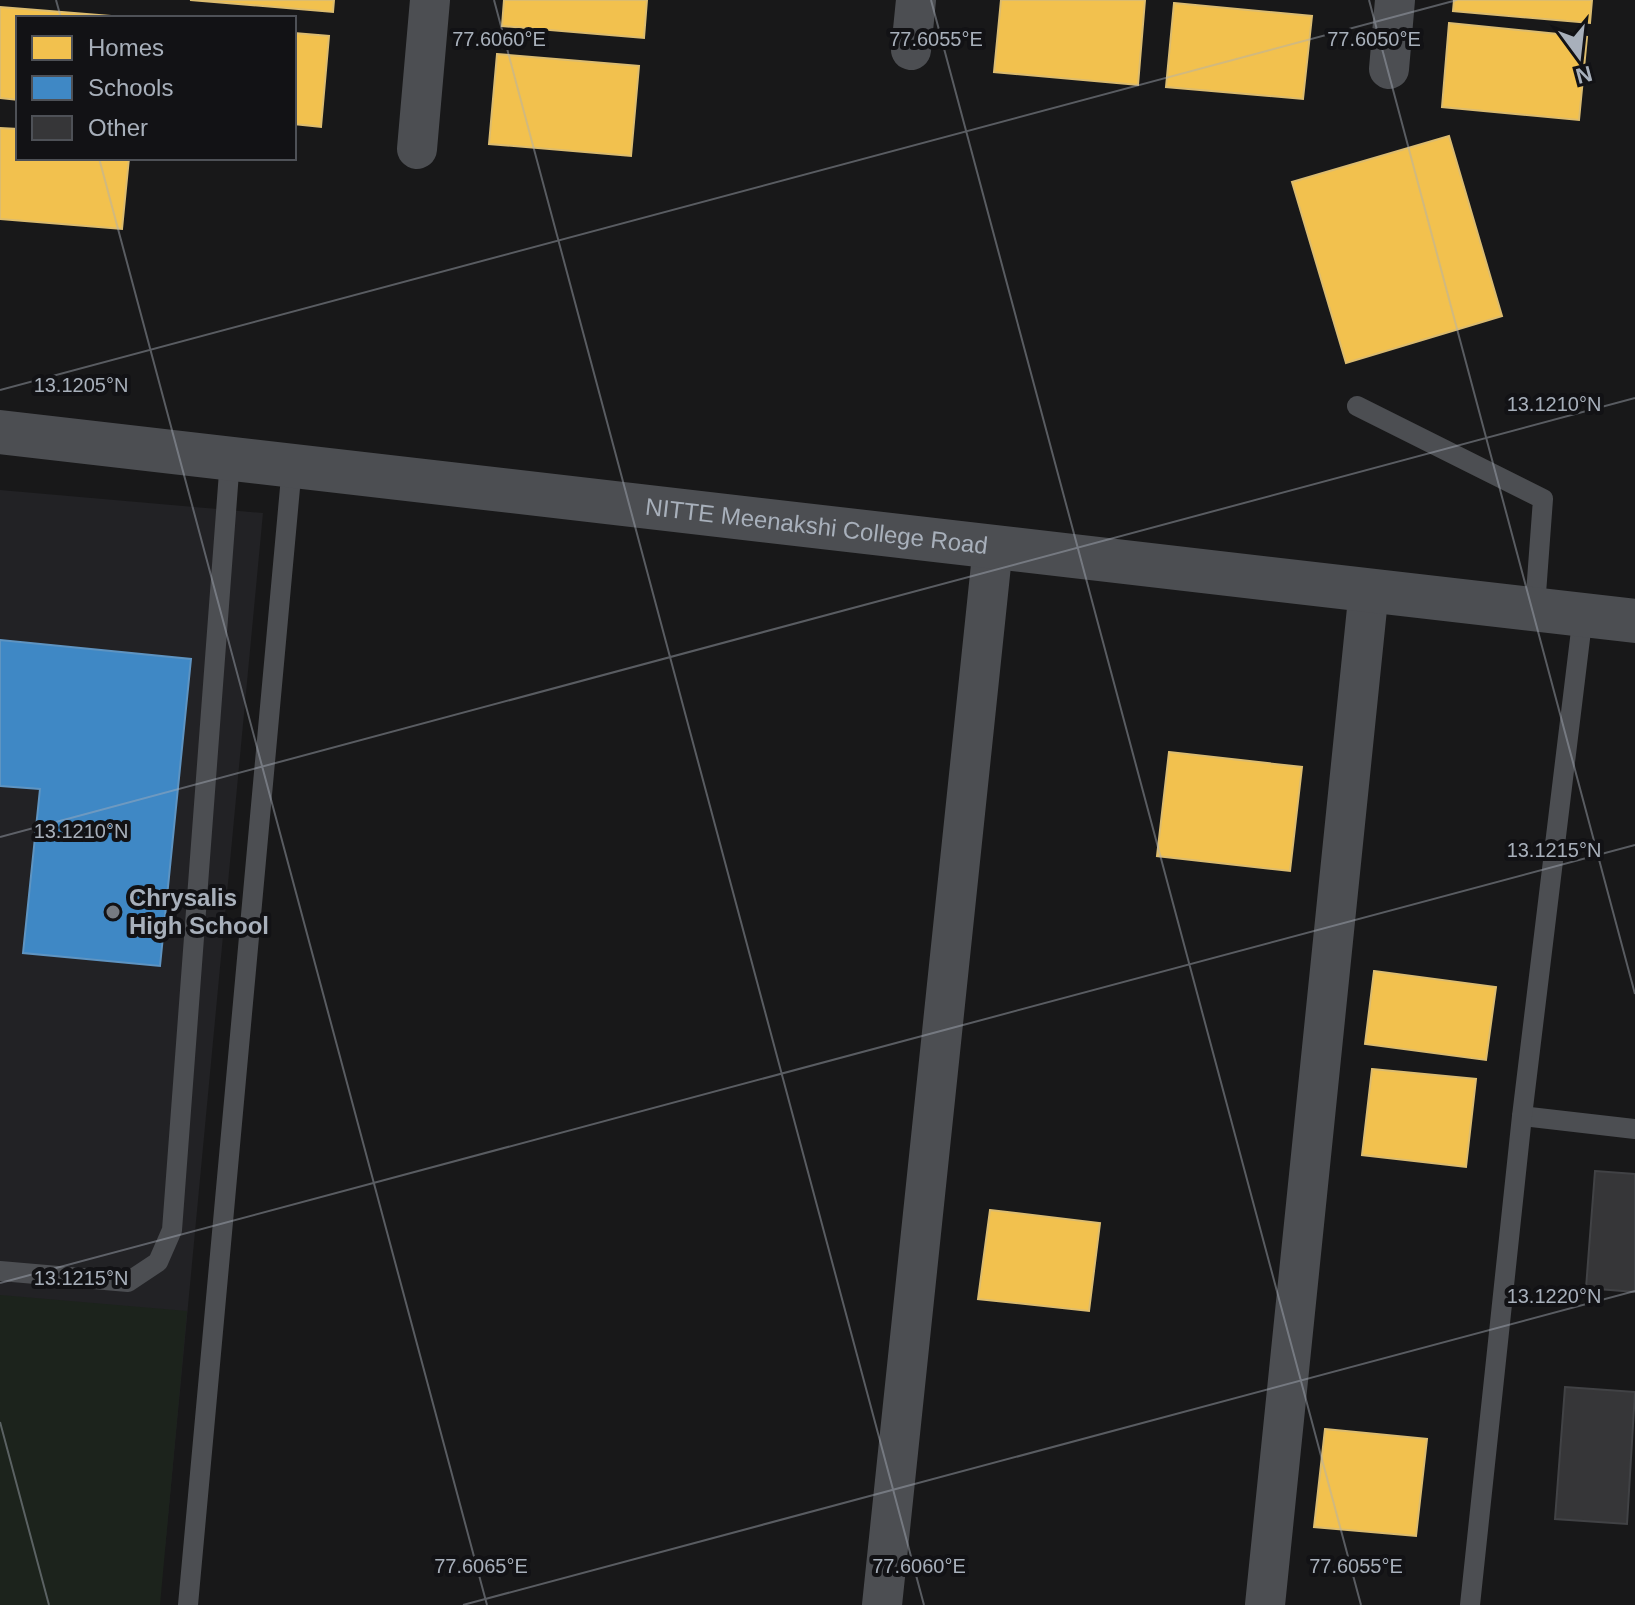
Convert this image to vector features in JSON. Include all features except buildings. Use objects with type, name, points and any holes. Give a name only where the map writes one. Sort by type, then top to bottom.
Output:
[{"type":"street","points":[[417,149],[430,0]]},
{"type":"street","points":[[911,50],[916,0]]},
{"type":"street","points":[[1389,69],[1395,0]]},
{"type":"street","name":"NITTE Meenakshi College Road","points":[[0,432],[1535,607],[1635,621]]},
{"type":"street","points":[[882,1605],[993,546]]},
{"type":"street","points":[[1265,1605],[1369,589]]},
{"type":"lane","points":[[1357,406],[1543,499],[1535,607]]},
{"type":"lane","points":[[0,1271],[128,1282],[158,1262],[172,1230],[230,459]]},
{"type":"lane","points":[[188,1605],[292,466]]},
{"type":"lane","points":[[1470,1605],[1522,1116],[1583,614]]},
{"type":"lane","points":[[1522,1116],[1635,1129]]},
{"type":"shaded area","name":"Chrysalis High School","points":[[0,490],[263,513],[165,1549],[0,1534]]},
{"type":"shaded area","points":[[0,1295],[187,1311],[160,1605],[0,1605]]},
{"type":"place","name":"Chrysalis High School","points":[[113,912]]}]
